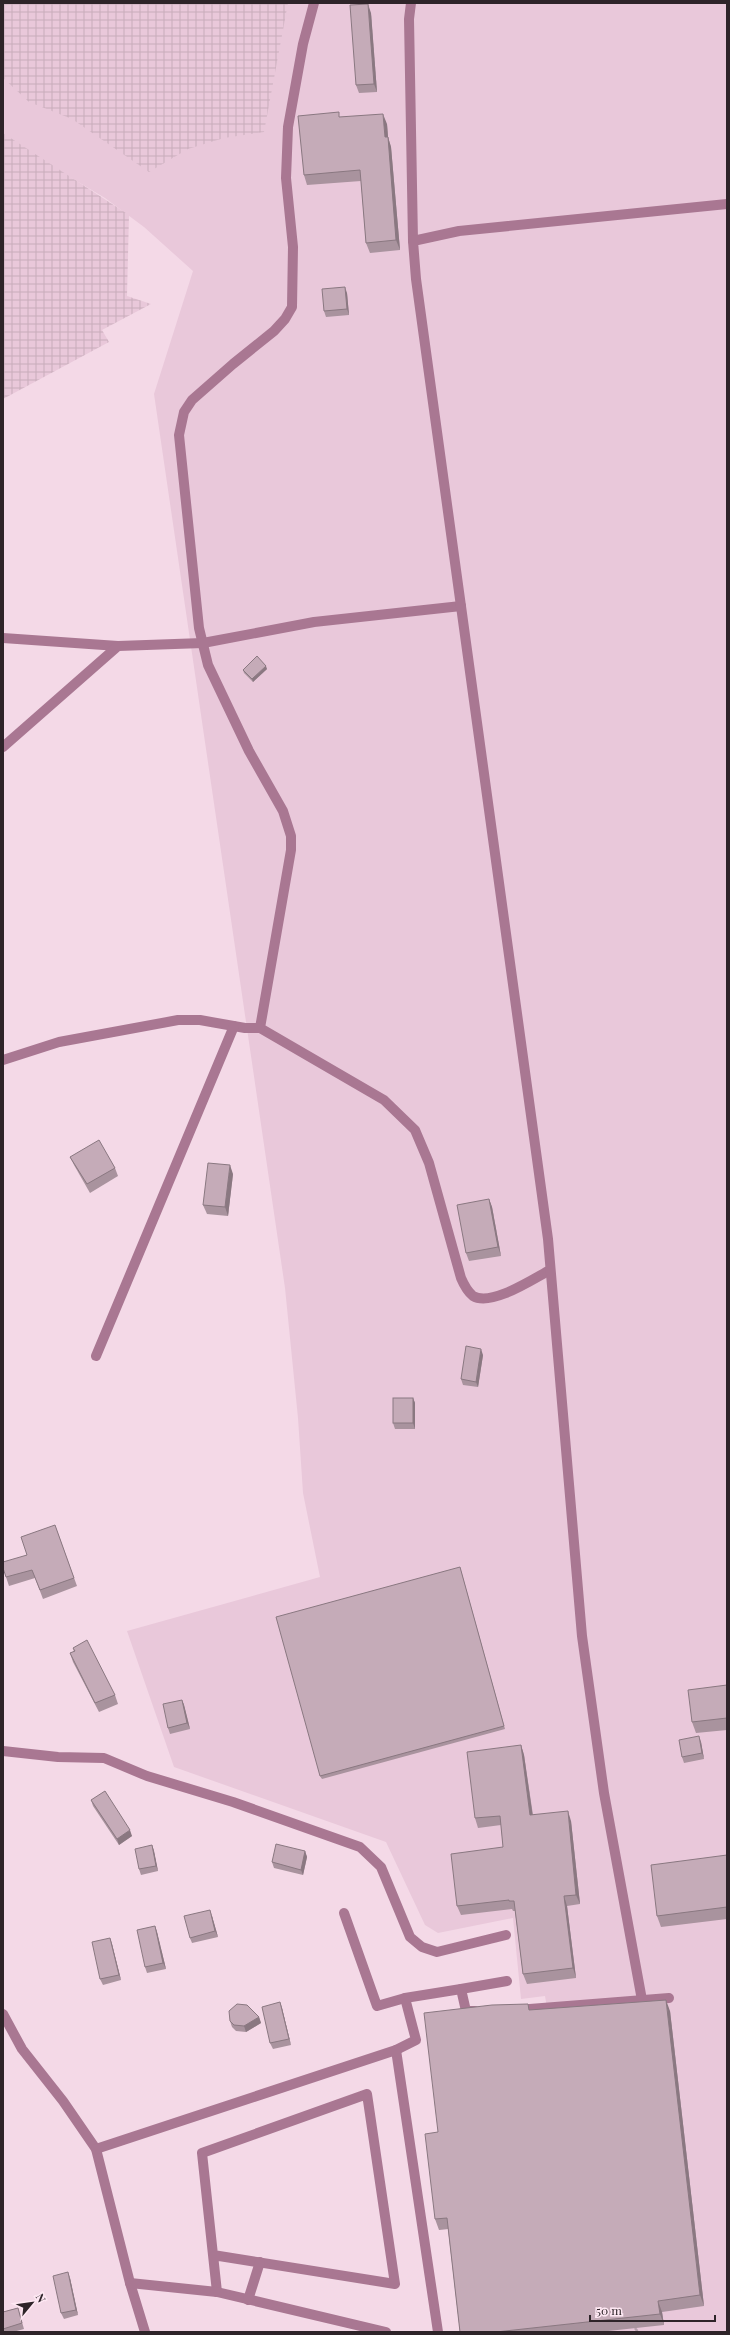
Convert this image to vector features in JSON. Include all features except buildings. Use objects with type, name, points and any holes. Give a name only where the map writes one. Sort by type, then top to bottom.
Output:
[{"type":"street","points":[[260,1028],[291,850],[291,836],[283,811],[249,751],[208,665],[200,628],[179,435],[180,424],[184,412],[192,400],[274,331],[285,319],[292,306],[293,247],[286,178],[288,128],[303,44],[314,3]]},
{"type":"street","points":[[411,3],[409,19],[413,241],[461,606],[548,1239],[582,1636],[604,1793],[642,2000]]},
{"type":"street","points":[[413,241],[459,231],[727,204]]},
{"type":"street","points":[[3,638],[118,646],[203,643],[314,622],[461,606]]},
{"type":"street","points":[[3,747],[118,646]]},
{"type":"street","points":[[3,1060],[59,1042],[178,1020],[200,1020],[234,1026],[260,1028],[384,1100],[415,1130],[429,1162],[461,1278],[466,1290],[481,1299],[498,1297],[550,1270]]},
{"type":"street","points":[[96,1356],[234,1026]]},
{"type":"street","points":[[3,1751],[58,1757],[104,1758],[147,1776],[233,1802],[360,1847],[381,1868],[410,1937],[422,1947],[437,1952],[506,1935]]},
{"type":"street","points":[[344,1913],[377,2006],[405,1998],[507,1981]]},
{"type":"street","points":[[461,1989],[466,2011],[488,2010]]},
{"type":"street","points":[[96,2149],[396,2050],[416,2040],[405,1998]]},
{"type":"street","points":[[503,2010],[669,1998]]},
{"type":"street","points":[[3,2014],[22,2049],[63,2101],[96,2149],[130,2283],[145,2332]]},
{"type":"street","points":[[396,2050],[438,2332]]},
{"type":"street","points":[[213,2254],[395,2284],[367,2094],[202,2153],[217,2292]]},
{"type":"street","points":[[248,2300],[260,2262]]},
{"type":"street","points":[[130,2283],[217,2292],[386,2332]]},
{"type":"path","points":[[635,2328],[638,2332]]},
{"type":"shaded area","points":[[3,3],[727,3],[727,2332],[463,2332],[450,2229],[439,2230],[547,2008],[545,1996],[521,1999],[513,1918],[438,1933],[425,1925],[386,1842],[174,1767],[127,1631],[320,1577],[303,1493],[298,1418],[285,1288],[154,394],[193,271],[144,227],[105,198],[3,137]]},
{"type":"shaded area","points":[[3,3],[288,3],[264,132],[224,138],[188,149],[149,172],[72,119],[29,102],[3,78]]},
{"type":"shaded area","points":[[3,133],[129,215],[127,296],[151,304],[102,330],[109,342],[3,399]]}]
